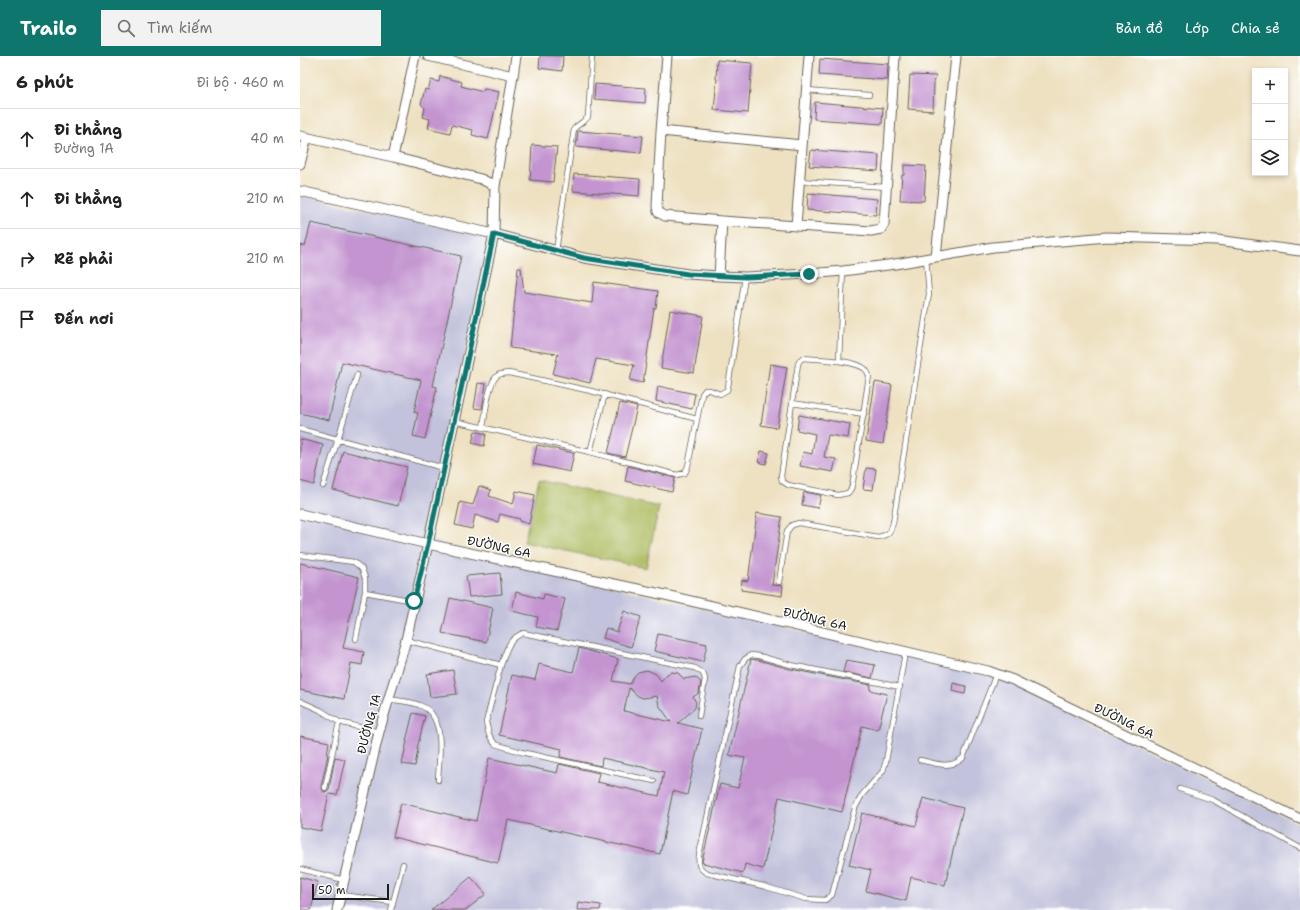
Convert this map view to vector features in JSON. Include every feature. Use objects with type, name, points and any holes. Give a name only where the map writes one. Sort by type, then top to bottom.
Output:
[{"type":"street","points":[[394,156],[415,56]]},
{"type":"street","points":[[428,56],[513,76]]},
{"type":"street","name":"ĐƯỜNG 1A","points":[[337,910],[378,732],[406,640],[494,234],[495,186],[516,56]]},
{"type":"street","points":[[667,56],[661,131],[657,206],[658,212],[665,216],[871,231],[881,229],[884,224],[895,56]]},
{"type":"street","points":[[796,226],[809,56]]},
{"type":"street","points":[[936,257],[956,56]]},
{"type":"street","points":[[661,131],[802,145]]},
{"type":"street","points":[[300,164],[303,136],[394,156],[481,179],[495,186]]},
{"type":"street","points":[[300,191],[494,234],[584,258],[688,274],[719,276],[746,277],[809,274],[936,257],[993,247],[1106,237],[1217,240],[1300,251]]},
{"type":"street","points":[[719,276],[722,221]]},
{"type":"street","name":"ĐƯỜNG 6A","points":[[300,514],[428,544],[661,594],[996,674],[1013,680],[1300,819]]},
{"type":"lane","points":[[556,251],[574,129],[588,117],[592,56]]},
{"type":"lane","points":[[806,90],[869,95]]},
{"type":"lane","points":[[799,181],[886,187]]},
{"type":"lane","points":[[779,582],[787,531],[792,524],[799,523],[878,537],[886,536],[891,532],[894,523],[930,294],[926,258]]},
{"type":"lane","points":[[839,361],[843,270]]},
{"type":"lane","points":[[454,421],[590,452],[677,475],[684,473],[688,466],[702,394],[705,390],[710,390],[720,394],[727,390],[728,387],[746,277]]},
{"type":"lane","points":[[804,358],[839,361],[860,366],[866,370],[869,376],[864,414],[851,489],[848,493],[838,495],[788,485],[782,481],[781,476],[792,403],[798,364],[800,360],[804,358]]},
{"type":"lane","points":[[483,428],[492,383],[496,377],[502,374],[534,378],[605,394],[697,419]]},
{"type":"lane","points":[[323,486],[357,375]]},
{"type":"lane","points":[[590,452],[605,394]]},
{"type":"lane","points":[[792,403],[864,414]]},
{"type":"lane","points":[[300,429],[444,468]]},
{"type":"lane","points":[[300,555],[354,562],[362,569],[365,578],[366,592],[356,639]]},
{"type":"lane","points":[[366,592],[414,601]]},
{"type":"lane","points":[[654,781],[521,752],[495,744],[489,735],[486,722],[501,665],[510,641],[516,636],[523,634],[694,668],[703,673],[705,679],[699,716]]},
{"type":"lane","points":[[406,640],[501,665]]},
{"type":"lane","points":[[900,687],[791,665],[759,656],[751,655],[745,660],[740,666],[719,762],[699,855],[698,864],[700,869],[707,873],[763,886],[806,899],[825,900],[832,895],[855,808],[862,795],[883,771],[900,687],[905,653]]},
{"type":"lane","points":[[920,760],[947,766],[957,764],[963,758],[996,674]]},
{"type":"lane","points":[[388,699],[419,705],[429,710],[435,719],[440,740],[438,780]]},
{"type":"lane","points":[[300,701],[320,710],[339,722],[378,732]]},
{"type":"lane","points":[[325,788],[339,722]]},
{"type":"lane","points":[[1180,789],[1213,800],[1300,848]]},
{"type":"lane","points":[[391,910],[403,864]]},
{"type":"lane","points":[[300,869],[344,880]]},
{"type":"lane","points":[[341,895],[393,902]]},
{"type":"shaded area","points":[[300,195],[490,238],[425,539],[655,597],[988,675],[1012,684],[1300,824],[1300,910],[300,910]]},
{"type":"green space","points":[[539,480],[659,507],[646,568],[524,542]]},
{"type":"building","points":[[540,56],[563,56],[562,71],[539,68]]},
{"type":"building","points":[[820,59],[888,64],[887,80],[819,75]]},
{"type":"building","points":[[717,60],[752,63],[748,113],[714,110]]},
{"type":"building","points":[[910,75],[936,76],[934,82],[933,111],[908,109]]},
{"type":"building","points":[[440,76],[462,82],[461,86],[483,92],[484,89],[499,92],[488,139],[472,135],[473,130],[452,125],[450,133],[428,128],[430,119],[423,117],[425,108],[421,104],[425,89],[428,90],[431,80],[439,82]]},
{"type":"building","points":[[595,84],[646,88],[645,103],[594,99]]},
{"type":"building","points":[[815,102],[883,108],[882,124],[814,119]]},
{"type":"building","points":[[578,131],[643,136],[641,153],[576,147]]},
{"type":"building","points":[[532,145],[557,147],[553,182],[530,180]]},
{"type":"building","points":[[811,150],[879,155],[878,171],[809,166]]},
{"type":"building","points":[[904,165],[926,166],[924,201],[900,200]]},
{"type":"building","points":[[574,174],[640,179],[639,196],[573,191]]},
{"type":"building","points":[[808,193],[877,199],[876,215],[807,210]]},
{"type":"building","points":[[311,223],[461,256],[433,386],[437,387],[425,439],[413,436],[418,413],[414,412],[421,380],[342,362],[329,420],[300,413],[300,245],[305,246]]},
{"type":"building","points":[[518,268],[521,268],[524,292],[592,303],[594,282],[658,291],[656,308],[654,308],[643,383],[630,380],[634,365],[596,359],[590,383],[553,374],[558,354],[510,348]]},
{"type":"building","points":[[670,310],[703,316],[694,373],[661,368]]},
{"type":"building","points":[[770,364],[787,367],[777,428],[761,425]]},
{"type":"building","points":[[875,382],[892,385],[883,444],[866,441]]},
{"type":"building","points":[[478,383],[486,384],[482,409],[474,408]]},
{"type":"building","points":[[658,386],[695,394],[692,409],[656,401]]},
{"type":"building","points":[[620,403],[637,407],[625,457],[608,453]]},
{"type":"building","points":[[799,415],[850,424],[848,438],[828,435],[824,457],[836,459],[833,472],[800,466],[803,452],[812,454],[815,434],[797,430]]},
{"type":"building","points":[[475,431],[486,434],[484,446],[472,443]]},
{"type":"building","points":[[300,439],[323,445],[314,485],[300,481]]},
{"type":"building","points":[[537,445],[574,453],[570,472],[533,464]]},
{"type":"building","points":[[343,451],[407,467],[398,506],[333,490]]},
{"type":"building","points":[[761,451],[769,453],[766,464],[758,462]]},
{"type":"building","points":[[628,466],[675,478],[672,492],[625,481]]},
{"type":"building","points":[[866,468],[876,469],[873,490],[863,489]]},
{"type":"building","points":[[479,486],[491,490],[489,496],[513,504],[516,491],[535,495],[529,524],[519,521],[520,519],[500,514],[498,522],[475,515],[472,529],[455,525],[460,502],[473,505]]},
{"type":"building","points":[[804,492],[821,495],[818,508],[802,505]]},
{"type":"building","points":[[757,513],[782,517],[772,585],[783,586],[782,596],[741,590],[742,580],[748,581]]},
{"type":"building","points":[[300,563],[359,577],[343,648],[364,652],[362,665],[351,663],[344,699],[300,690]]},
{"type":"building","points":[[500,573],[502,594],[469,597],[466,576]]},
{"type":"building","points":[[516,592],[543,599],[544,594],[565,599],[557,631],[536,627],[538,617],[512,611]]},
{"type":"building","points":[[450,598],[493,608],[486,642],[442,633]]},
{"type":"building","points":[[624,611],[641,617],[631,647],[603,638],[606,628],[617,632]]},
{"type":"building","points":[[658,634],[707,644],[703,662],[654,651]]},
{"type":"building","points":[[579,648],[618,659],[613,681],[630,684],[638,672],[647,670],[656,674],[661,681],[667,674],[672,672],[678,673],[684,679],[695,677],[701,682],[699,693],[693,697],[696,702],[695,708],[678,723],[702,729],[687,795],[673,791],[660,854],[508,820],[498,863],[393,837],[401,803],[476,821],[489,758],[557,773],[559,764],[599,773],[597,782],[659,796],[664,772],[602,758],[601,766],[560,757],[562,749],[499,735],[512,675],[535,680],[539,664],[573,672]],"holes":[[[629,688],[638,696],[643,698],[657,696],[659,705],[671,722],[624,711]]]},
{"type":"building","points":[[751,659],[790,669],[871,685],[870,690],[887,694],[878,730],[862,726],[842,812],[779,797],[763,869],[745,864],[743,873],[702,862],[720,784],[738,788],[745,758],[729,755]]},
{"type":"building","points":[[846,660],[875,665],[872,678],[843,672]]},
{"type":"building","points":[[453,670],[457,694],[430,697],[427,674]]},
{"type":"building","points":[[953,683],[966,686],[965,694],[952,691]]},
{"type":"building","points":[[413,713],[425,716],[417,749],[415,766],[402,764]]},
{"type":"building","points":[[300,736],[329,742],[328,755],[321,787],[324,792],[329,789],[335,757],[345,759],[337,795],[329,794],[321,831],[300,827]]},
{"type":"building","points":[[923,798],[963,808],[945,885],[911,877],[906,901],[866,891],[871,870],[849,865],[862,813],[916,826]]},
{"type":"building","points":[[300,877],[318,882],[311,910],[300,910]]},
{"type":"building","points":[[471,877],[486,894],[466,910],[431,910]]},
{"type":"building","points":[[578,902],[601,905],[600,910],[577,910]]},
{"type":"route","points":[[414,601],[428,544],[494,234],[584,258],[688,274],[746,277],[809,274]]}]
